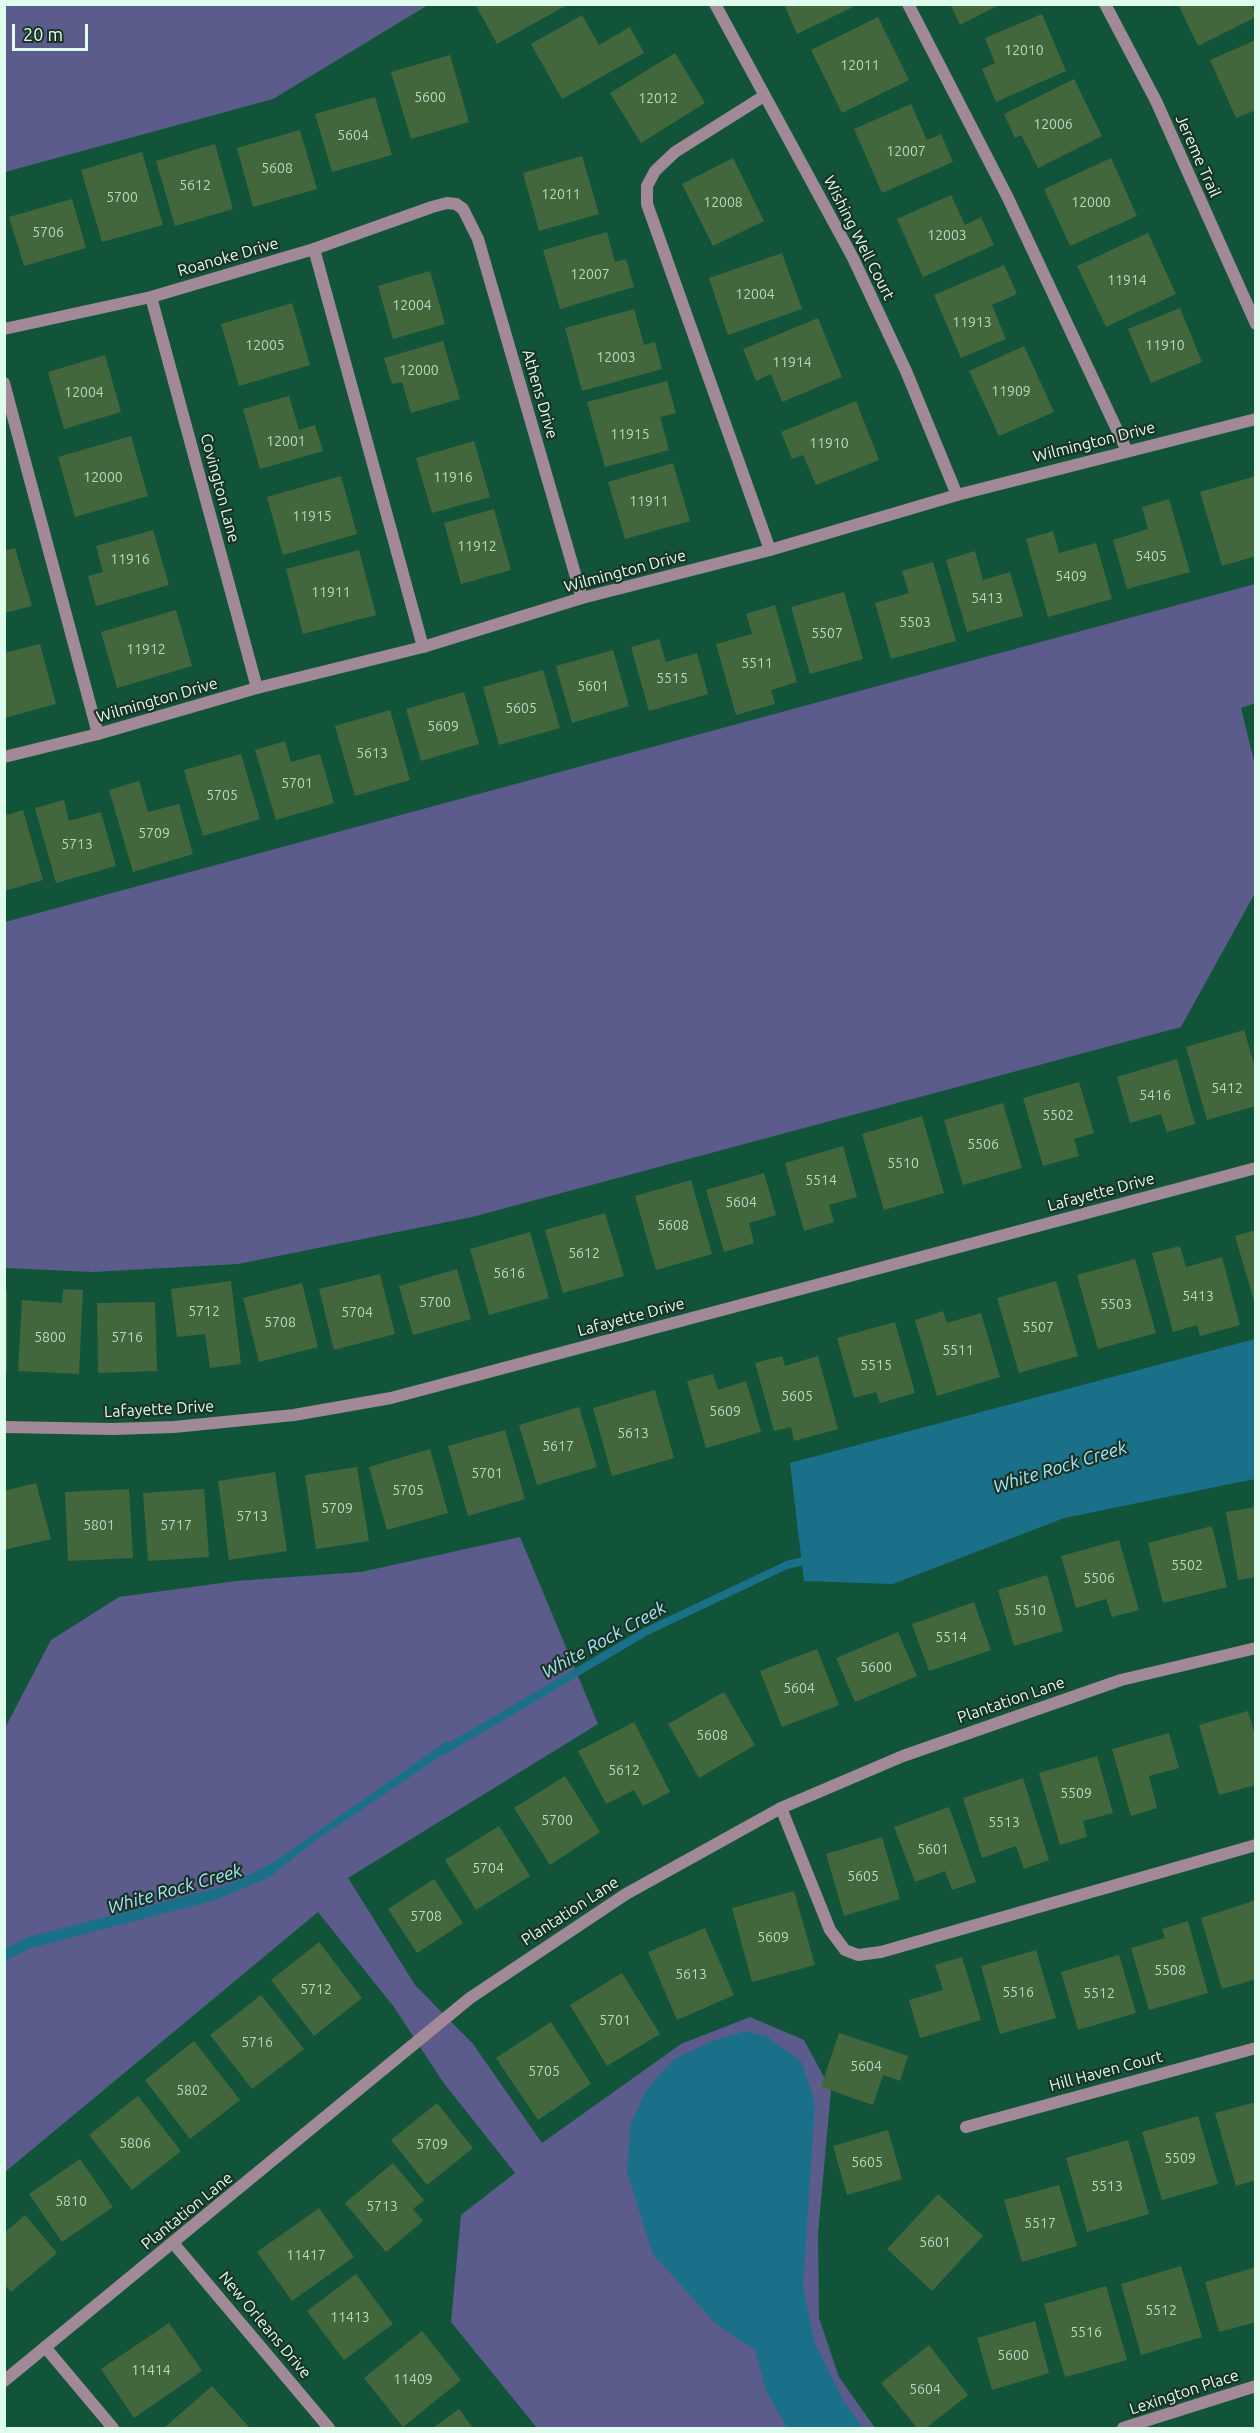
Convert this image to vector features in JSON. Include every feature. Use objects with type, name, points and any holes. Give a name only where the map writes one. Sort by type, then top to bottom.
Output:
[{"type":"street","name":"Wishing Well Court","points":[[715,4],[853,258],[906,371],[957,495]]},
{"type":"street","points":[[908,4],[1007,196],[1127,451]]},
{"type":"street","name":"Jereme Trail","points":[[1105,4],[1156,101],[1256,324]]},
{"type":"street","points":[[765,96],[675,152],[655,171],[647,186],[647,204],[770,550]]},
{"type":"street","name":"Roanoke Drive","points":[[4,329],[151,297],[314,249],[432,207],[447,203],[456,204]]},
{"type":"street","name":"Athens Drive","points":[[456,204],[463,209],[478,239],[582,598]]},
{"type":"street","points":[[314,249],[423,647]]},
{"type":"street","name":"Covington Lane","points":[[151,297],[257,688]]},
{"type":"street","points":[[4,383],[98,734]]},
{"type":"street","name":"Wilmington Drive","points":[[4,758],[98,734],[257,688],[423,647],[582,598],[770,550],[957,495],[1256,418]]},
{"type":"street","name":"Lafayette Drive","points":[[4,1427],[112,1429],[184,1426],[294,1415],[392,1398],[1256,1168]]},
{"type":"street","name":"Plantation Lane","points":[[4,2381],[174,2244],[470,1998],[626,1894],[781,1808],[903,1756],[1120,1680],[1256,1648]]},
{"type":"street","points":[[781,1808],[830,1930],[845,1950],[858,1955],[893,1948],[1256,1845]]},
{"type":"street","name":"Hill Haven Court","points":[[966,2127],[1256,2048]]},
{"type":"street","name":"New Orleans Drive","points":[[174,2244],[329,2428]]},
{"type":"street","points":[[45,2347],[113,2428]]},
{"type":"street","name":"Lexington Place","points":[[1123,2428],[1256,2386]]},
{"type":"shaded area","points":[[5,4],[428,5],[273,99],[5,172]]},
{"type":"shaded area","points":[[1255,584],[1255,703],[1241,708],[1255,765],[1255,893],[1181,1027],[472,1217],[238,1264],[92,1272],[5,1268],[5,922]]},
{"type":"shaded area","points":[[520,1537],[598,1724],[348,1878],[415,1985],[473,2044],[542,2143],[681,2044],[750,2017],[804,2040],[831,2090],[818,2234],[819,2318],[839,2377],[875,2428],[537,2428],[451,2322],[461,2215],[515,2173],[443,2082],[394,2007],[318,1912],[5,2172],[5,1728],[51,1640],[119,1597],[236,1581],[361,1572]]},
{"type":"water","points":[[1255,1339],[1255,1479],[1064,1518],[893,1584],[804,1581],[790,1463]]},
{"type":"water","points":[[447,1741],[453,1748],[315,1841],[268,1878],[212,1901],[31,1948],[5,1961],[5,1949],[28,1937],[228,1885],[274,1862]]},
{"type":"water","points":[[746,2031],[767,2037],[801,2061],[815,2103],[803,2287],[815,2344],[843,2400],[863,2428],[787,2428],[766,2391],[755,2350],[717,2325],[653,2254],[627,2173],[631,2123],[647,2089],[674,2059],[715,2040]]},
{"type":"building","points":[[475,4],[569,4],[497,44]]},
{"type":"building","points":[[784,4],[851,4],[853,7],[797,34]]},
{"type":"building","points":[[950,4],[1001,4],[960,25]]},
{"type":"building","points":[[1178,4],[1251,4],[1256,17],[1198,46]]},
{"type":"building","points":[[1042,14],[1066,71],[996,102],[982,69],[995,63],[985,38]]},
{"type":"building","points":[[582,15],[599,45],[630,27],[644,53],[562,99],[531,44]]},
{"type":"building","points":[[878,17],[909,80],[842,113],[811,50]]},
{"type":"building","points":[[1256,40],[1256,110],[1236,118],[1210,60]]},
{"type":"building","points":[[675,53],[705,103],[641,143],[610,93]]},
{"type":"building","points":[[450,55],[469,122],[411,139],[391,72]]},
{"type":"building","points":[[1074,79],[1102,136],[1038,168],[1021,135],[1015,138],[1004,114]]},
{"type":"building","points":[[375,97],[392,155],[332,172],[315,114]]},
{"type":"building","points":[[911,104],[927,140],[941,134],[953,162],[882,193],[854,129]]},
{"type":"building","points":[[300,130],[317,189],[253,207],[237,148]]},
{"type":"building","points":[[215,144],[233,209],[175,226],[156,161]]},
{"type":"building","points":[[142,152],[163,225],[102,242],[81,170]]},
{"type":"building","points":[[582,156],[599,214],[539,231],[523,173]]},
{"type":"building","points":[[733,158],[764,221],[713,246],[682,184]]},
{"type":"building","points":[[1111,158],[1137,216],[1070,246],[1044,189]]},
{"type":"building","points":[[951,195],[965,225],[981,217],[994,245],[923,277],[897,219]]},
{"type":"building","points":[[72,199],[86,248],[24,266],[9,217]]},
{"type":"building","points":[[607,232],[615,262],[626,259],[634,287],[560,309],[543,250]]},
{"type":"building","points":[[1148,233],[1176,294],[1106,327],[1077,266]]},
{"type":"building","points":[[782,253],[802,309],[728,335],[709,278]]},
{"type":"building","points":[[1004,265],[1017,294],[992,305],[1006,339],[961,358],[934,295]]},
{"type":"building","points":[[430,271],[445,324],[393,339],[378,286]]},
{"type":"building","points":[[292,303],[310,365],[239,386],[221,324]]},
{"type":"building","points":[[1180,308],[1202,362],[1151,383],[1128,329]]},
{"type":"building","points":[[634,309],[644,345],[655,342],[662,369],[582,391],[565,328]]},
{"type":"building","points":[[818,318],[842,377],[782,402],[771,374],[756,381],[743,349]]},
{"type":"building","points":[[443,341],[460,399],[411,413],[402,382],[392,384],[384,358]]},
{"type":"building","points":[[1024,346],[1054,412],[999,436],[969,371]]},
{"type":"building","points":[[105,355],[121,412],[64,429],[48,372]]},
{"type":"building","points":[[667,381],[676,413],[660,417],[669,450],[605,467],[587,402]]},
{"type":"building","points":[[289,396],[299,430],[315,425],[323,451],[260,469],[243,409]]},
{"type":"building","points":[[856,401],[879,460],[816,485],[803,455],[792,459],[781,432]]},
{"type":"building","points":[[131,436],[148,496],[75,517],[58,457]]},
{"type":"building","points":[[474,441],[490,497],[432,513],[416,458]]},
{"type":"building","points":[[673,463],[690,521],[625,539],[608,482]]},
{"type":"building","points":[[341,476],[357,534],[283,555],[267,497]]},
{"type":"building","points":[[1256,476],[1256,556],[1222,566],[1200,492]]},
{"type":"building","points":[[1169,499],[1190,572],[1127,589],[1113,540],[1148,529],[1142,507]]},
{"type":"building","points":[[494,509],[511,570],[461,584],[444,523]]},
{"type":"building","points":[[153,530],[169,585],[96,606],[88,576],[103,572],[96,546]]},
{"type":"building","points":[[1053,531],[1059,553],[1096,543],[1112,599],[1048,617],[1026,539]]},
{"type":"building","points":[[15,548],[32,606],[4,613],[4,551]]},
{"type":"building","points":[[359,550],[376,615],[303,634],[286,569]]},
{"type":"building","points":[[975,551],[983,580],[1010,572],[1023,616],[967,632],[946,560]]},
{"type":"building","points":[[933,562],[956,641],[891,659],[875,603],[909,593],[902,571]]},
{"type":"building","points":[[844,592],[863,659],[810,674],[791,607]]},
{"type":"building","points":[[775,605],[797,682],[771,690],[775,704],[736,715],[716,644],[752,634],[746,614]]},
{"type":"building","points":[[176,610],[192,666],[117,688],[101,632]]},
{"type":"building","points":[[659,639],[666,662],[697,653],[708,694],[649,711],[631,647]]},
{"type":"building","points":[[40,644],[56,704],[4,718],[4,653]]},
{"type":"building","points":[[613,650],[629,706],[572,723],[556,666]]},
{"type":"building","points":[[543,670],[560,728],[499,745],[483,687]]},
{"type":"building","points":[[464,692],[479,744],[421,761],[406,709]]},
{"type":"building","points":[[390,710],[410,780],[355,796],[335,726]]},
{"type":"building","points":[[285,741],[291,762],[320,754],[334,803],[276,820],[255,750]]},
{"type":"building","points":[[241,754],[260,819],[203,836],[184,770]]},
{"type":"building","points":[[139,781],[148,812],[179,804],[193,854],[133,872],[109,790]]},
{"type":"building","points":[[64,800],[69,821],[101,812],[116,866],[56,883],[35,808]]},
{"type":"building","points":[[23,810],[43,880],[4,891],[4,816]]},
{"type":"building","points":[[1244,1030],[1256,1071],[1256,1106],[1207,1120],[1186,1047]]},
{"type":"building","points":[[1177,1059],[1195,1124],[1167,1132],[1161,1114],[1130,1123],[1117,1077]]},
{"type":"building","points":[[1079,1082],[1094,1133],[1074,1139],[1079,1156],[1043,1166],[1023,1098]]},
{"type":"building","points":[[1003,1103],[1022,1168],[963,1185],[944,1120]]},
{"type":"building","points":[[922,1116],[944,1193],[884,1210],[862,1134]]},
{"type":"building","points":[[843,1146],[857,1197],[829,1205],[834,1222],[804,1231],[785,1163]]},
{"type":"building","points":[[764,1173],[776,1215],[749,1223],[754,1243],[724,1252],[706,1190]]},
{"type":"building","points":[[691,1180],[712,1254],[656,1270],[635,1196]]},
{"type":"building","points":[[605,1213],[624,1276],[563,1293],[545,1230]]},
{"type":"building","points":[[1256,1230],[1256,1304],[1255,1304],[1235,1236]]},
{"type":"building","points":[[530,1232],[549,1298],[489,1315],[470,1249]]},
{"type":"building","points":[[1180,1246],[1186,1267],[1222,1257],[1240,1325],[1200,1336],[1197,1325],[1173,1332],[1152,1253]]},
{"type":"building","points":[[1135,1259],[1156,1333],[1098,1349],[1077,1275]]},
{"type":"building","points":[[457,1269],[471,1319],[413,1335],[399,1286]]},
{"type":"building","points":[[380,1274],[395,1334],[334,1350],[319,1289]]},
{"type":"building","points":[[231,1281],[241,1364],[210,1368],[205,1334],[177,1337],[171,1289]]},
{"type":"building","points":[[1056,1281],[1078,1356],[1019,1373],[997,1298]]},
{"type":"building","points":[[302,1283],[318,1347],[259,1362],[243,1298]]},
{"type":"building","points":[[63,1289],[83,1290],[79,1374],[18,1371],[22,1300],[62,1303]]},
{"type":"building","points":[[4,1290],[7,1290],[7,1372],[4,1372]]},
{"type":"building","points":[[155,1302],[157,1371],[98,1373],[97,1303]]},
{"type":"building","points":[[943,1311],[947,1323],[981,1313],[1000,1377],[937,1396],[915,1320]]},
{"type":"building","points":[[895,1322],[915,1393],[880,1403],[876,1392],[854,1398],[837,1338]]},
{"type":"building","points":[[782,1356],[785,1366],[818,1356],[838,1429],[794,1441],[791,1427],[774,1431],[755,1363]]},
{"type":"building","points":[[713,1374],[718,1390],[746,1381],[761,1432],[706,1448],[687,1381]]},
{"type":"building","points":[[655,1390],[674,1458],[612,1476],[593,1408]]},
{"type":"building","points":[[579,1407],[597,1467],[537,1485],[519,1425]]},
{"type":"building","points":[[505,1430],[525,1499],[468,1516],[448,1446]]},
{"type":"building","points":[[430,1449],[448,1513],[387,1530],[369,1467]]},
{"type":"building","points":[[357,1467],[369,1541],[316,1549],[305,1475]]},
{"type":"building","points":[[275,1472],[287,1551],[229,1560],[218,1481]]},
{"type":"building","points":[[36,1483],[51,1539],[4,1550],[4,1491]]},
{"type":"building","points":[[129,1489],[133,1558],[68,1561],[65,1492]]},
{"type":"building","points":[[204,1489],[209,1557],[148,1561],[143,1493]]},
{"type":"building","points":[[1256,1507],[1256,1577],[1238,1580],[1226,1512]]},
{"type":"building","points":[[1212,1526],[1227,1587],[1163,1603],[1148,1543]]},
{"type":"building","points":[[1119,1540],[1139,1610],[1112,1617],[1106,1599],[1076,1608],[1061,1556]]},
{"type":"building","points":[[1047,1575],[1063,1631],[1014,1646],[998,1590]]},
{"type":"building","points":[[974,1602],[991,1650],[929,1671],[912,1624]]},
{"type":"building","points":[[898,1632],[917,1676],[855,1702],[836,1658]]},
{"type":"building","points":[[817,1649],[839,1705],[782,1727],[760,1671]]},
{"type":"building","points":[[724,1692],[755,1745],[699,1778],[668,1724]]},
{"type":"building","points":[[1248,1711],[1256,1739],[1256,1785],[1219,1795],[1199,1725]]},
{"type":"building","points":[[634,1722],[670,1792],[643,1806],[634,1790],[606,1804],[578,1751]]},
{"type":"building","points":[[1169,1733],[1179,1768],[1149,1776],[1157,1808],[1131,1816],[1112,1749]]},
{"type":"building","points":[[1097,1756],[1113,1813],[1083,1821],[1087,1837],[1060,1845],[1039,1773]]},
{"type":"building","points":[[565,1776],[600,1832],[550,1865],[514,1808]]},
{"type":"building","points":[[1023,1778],[1049,1860],[1024,1869],[1016,1846],[982,1858],[963,1798]]},
{"type":"building","points":[[949,1807],[976,1882],[952,1890],[945,1871],[915,1882],[894,1827]]},
{"type":"building","points":[[499,1826],[530,1876],[476,1910],[445,1860]]},
{"type":"building","points":[[882,1837],[900,1899],[844,1916],[826,1854]]},
{"type":"building","points":[[434,1879],[463,1923],[417,1953],[388,1909]]},
{"type":"building","points":[[794,1891],[815,1965],[752,1982],[732,1908]]},
{"type":"building","points":[[1256,1900],[1256,1979],[1222,1989],[1201,1918]]},
{"type":"building","points":[[1188,1921],[1208,1993],[1149,2010],[1131,1948],[1165,1938],[1162,1929]]},
{"type":"building","points":[[705,1928],[734,1995],[677,2020],[648,1952]]},
{"type":"building","points":[[319,1942],[362,1998],[314,2036],[271,1980]]},
{"type":"building","points":[[1036,1950],[1056,2018],[1000,2034],[981,1966]]},
{"type":"building","points":[[1119,1955],[1136,2013],[1078,2030],[1061,1972]]},
{"type":"building","points":[[962,1957],[981,2020],[920,2038],[909,2000],[943,1990],[935,1965]]},
{"type":"building","points":[[622,1973],[660,2034],[607,2066],[570,2005]]},
{"type":"building","points":[[261,1995],[304,2049],[252,2089],[210,2035]]},
{"type":"building","points":[[551,2022],[591,2084],[538,2120],[496,2058]]},
{"type":"building","points":[[839,2033],[908,2056],[900,2081],[883,2075],[873,2105],[821,2087]]},
{"type":"building","points":[[194,2041],[240,2100],[190,2139],[145,2080]]},
{"type":"building","points":[[138,2096],[181,2151],[132,2190],[89,2135]]},
{"type":"building","points":[[1256,2102],[1256,2180],[1236,2186],[1215,2113]]},
{"type":"building","points":[[437,2103],[473,2148],[427,2185],[391,2140]]},
{"type":"building","points":[[1198,2116],[1218,2184],[1162,2200],[1142,2132]]},
{"type":"building","points":[[888,2130],[902,2179],[847,2195],[833,2146]]},
{"type":"building","points":[[1128,2140],[1149,2214],[1087,2232],[1066,2158]]},
{"type":"building","points":[[80,2159],[113,2207],[62,2242],[29,2194]]},
{"type":"building","points":[[393,2163],[424,2200],[413,2209],[423,2221],[386,2252],[345,2203]]},
{"type":"building","points":[[1059,2185],[1077,2246],[1022,2262],[1004,2200]]},
{"type":"building","points":[[938,2194],[983,2236],[932,2291],[887,2249]]},
{"type":"building","points":[[319,2208],[354,2257],[292,2301],[257,2252]]},
{"type":"building","points":[[25,2215],[57,2253],[11,2292],[4,2284],[4,2233]]},
{"type":"building","points":[[1181,2266],[1202,2337],[1141,2355],[1121,2284]]},
{"type":"building","points":[[1256,2267],[1256,2322],[1219,2332],[1205,2282]]},
{"type":"building","points":[[356,2274],[393,2324],[344,2360],[307,2311]]},
{"type":"building","points":[[1106,2286],[1127,2360],[1065,2377],[1044,2304]]},
{"type":"building","points":[[1035,2321],[1049,2373],[992,2390],[977,2338]]},
{"type":"building","points":[[169,2323],[202,2371],[134,2418],[101,2369]]},
{"type":"building","points":[[422,2331],[461,2380],[403,2427],[364,2378]]},
{"type":"building","points":[[929,2345],[968,2395],[926,2428],[917,2428],[881,2383]]},
{"type":"building","points":[[212,2386],[250,2428],[164,2428]]},
{"type":"building","points":[[459,2409],[473,2428],[433,2428]]},
{"type":"waterway","name":"White Rock Creek","points":[[443,1751],[645,1632],[787,1565],[811,1559]]}]
